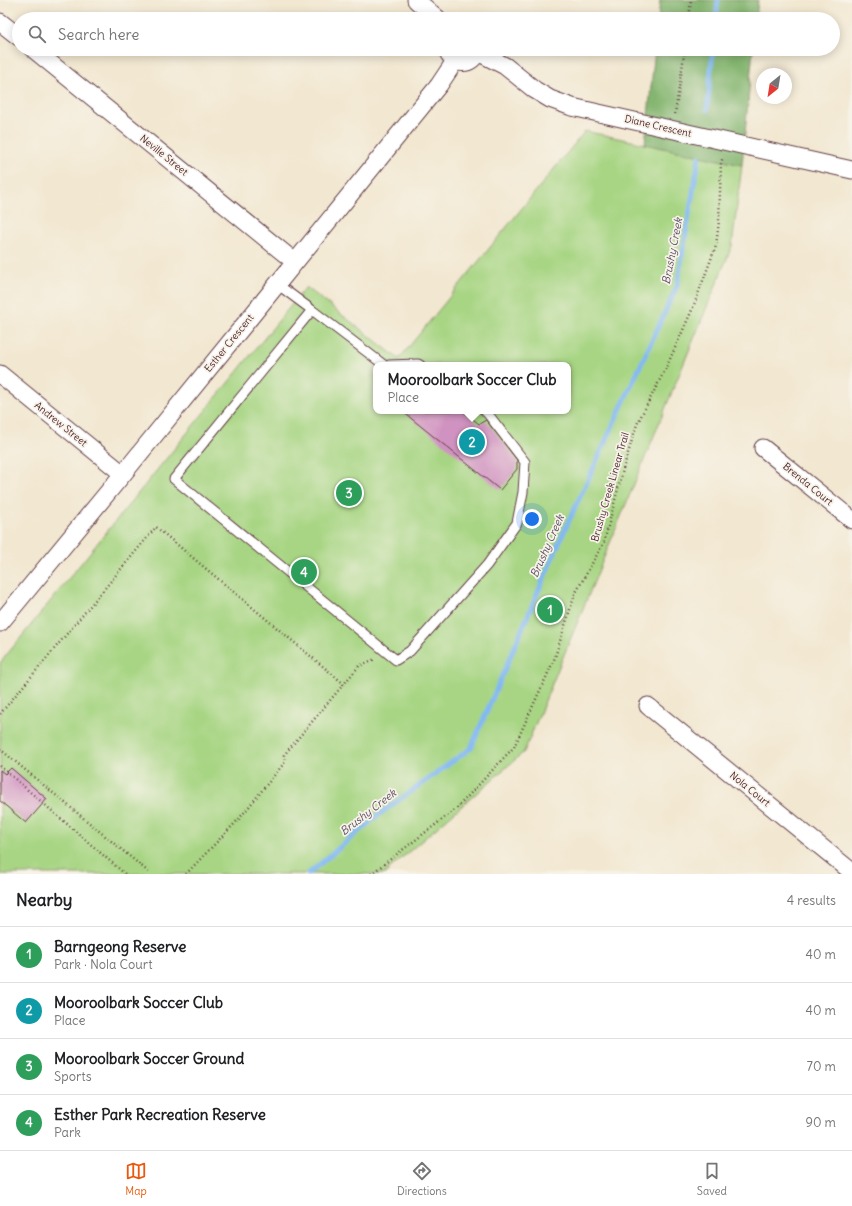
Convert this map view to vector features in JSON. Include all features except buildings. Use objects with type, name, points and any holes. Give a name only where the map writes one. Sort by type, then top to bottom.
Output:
[{"type":"street","points":[[416,0],[430,12]]},
{"type":"street","points":[[0,22],[12,31]]},
{"type":"street","name":"Neville Street","points":[[43,56],[295,262]]},
{"type":"street","name":"Esther Crescent","points":[[0,623],[439,85],[451,56]]},
{"type":"street","points":[[452,56],[460,62],[470,61],[475,56]]},
{"type":"street","name":"Diane Crescent","points":[[488,56],[505,66],[550,100],[572,107],[852,170]]},
{"type":"street","name":"Andrew Street","points":[[0,374],[123,474]]},
{"type":"street","name":"Brenda Court","points":[[763,448],[852,520]]},
{"type":"street","name":"Nola Court","points":[[648,706],[852,872]]},
{"type":"lane","points":[[277,284],[380,362]]},
{"type":"lane","points":[[312,310],[174,479],[396,660],[410,652],[486,565],[517,523],[523,492],[526,462],[488,414]]},
{"type":"path","points":[[690,12],[691,0]]},
{"type":"path","points":[[673,129],[684,56]]},
{"type":"path","name":"Brushy Creek Linear Trail","points":[[371,874],[456,809],[514,747],[554,660],[575,594],[604,542],[624,466],[637,424],[666,368],[692,310],[716,246],[719,220],[722,159]]},
{"type":"path","points":[[0,714],[156,528],[344,684]]},
{"type":"path","points":[[186,874],[239,819],[285,762],[284,755],[359,666],[388,654]]},
{"type":"path","points":[[0,749],[152,874]]},
{"type":"path","points":[[0,766],[125,874]]},
{"type":"green space","points":[[660,0],[758,0],[757,12],[659,12]]},
{"type":"green space","points":[[654,56],[752,56],[742,165],[645,144]]},
{"type":"green space","points":[[585,131],[742,165],[732,246],[524,752],[389,869],[386,874],[0,874],[0,663],[306,287],[399,359]]},
{"type":"waterway","name":"Brushy Creek","points":[[717,12],[718,0]]},
{"type":"waterway","name":"Brushy Creek","points":[[707,110],[712,56]]},
{"type":"waterway","name":"Brushy Creek","points":[[308,874],[377,816],[471,748],[562,536],[677,286],[699,157]]},
{"type":"place","name":"Mooroolbark Soccer Club","points":[[472,442]]},
{"type":"place","name":"Mooroolbark Soccer Ground","points":[[349,493]]},
{"type":"place","name":"Esther Park Recreation Reserve","points":[[304,572]]},
{"type":"place","name":"Barngeong Reserve","points":[[550,610]]}]
